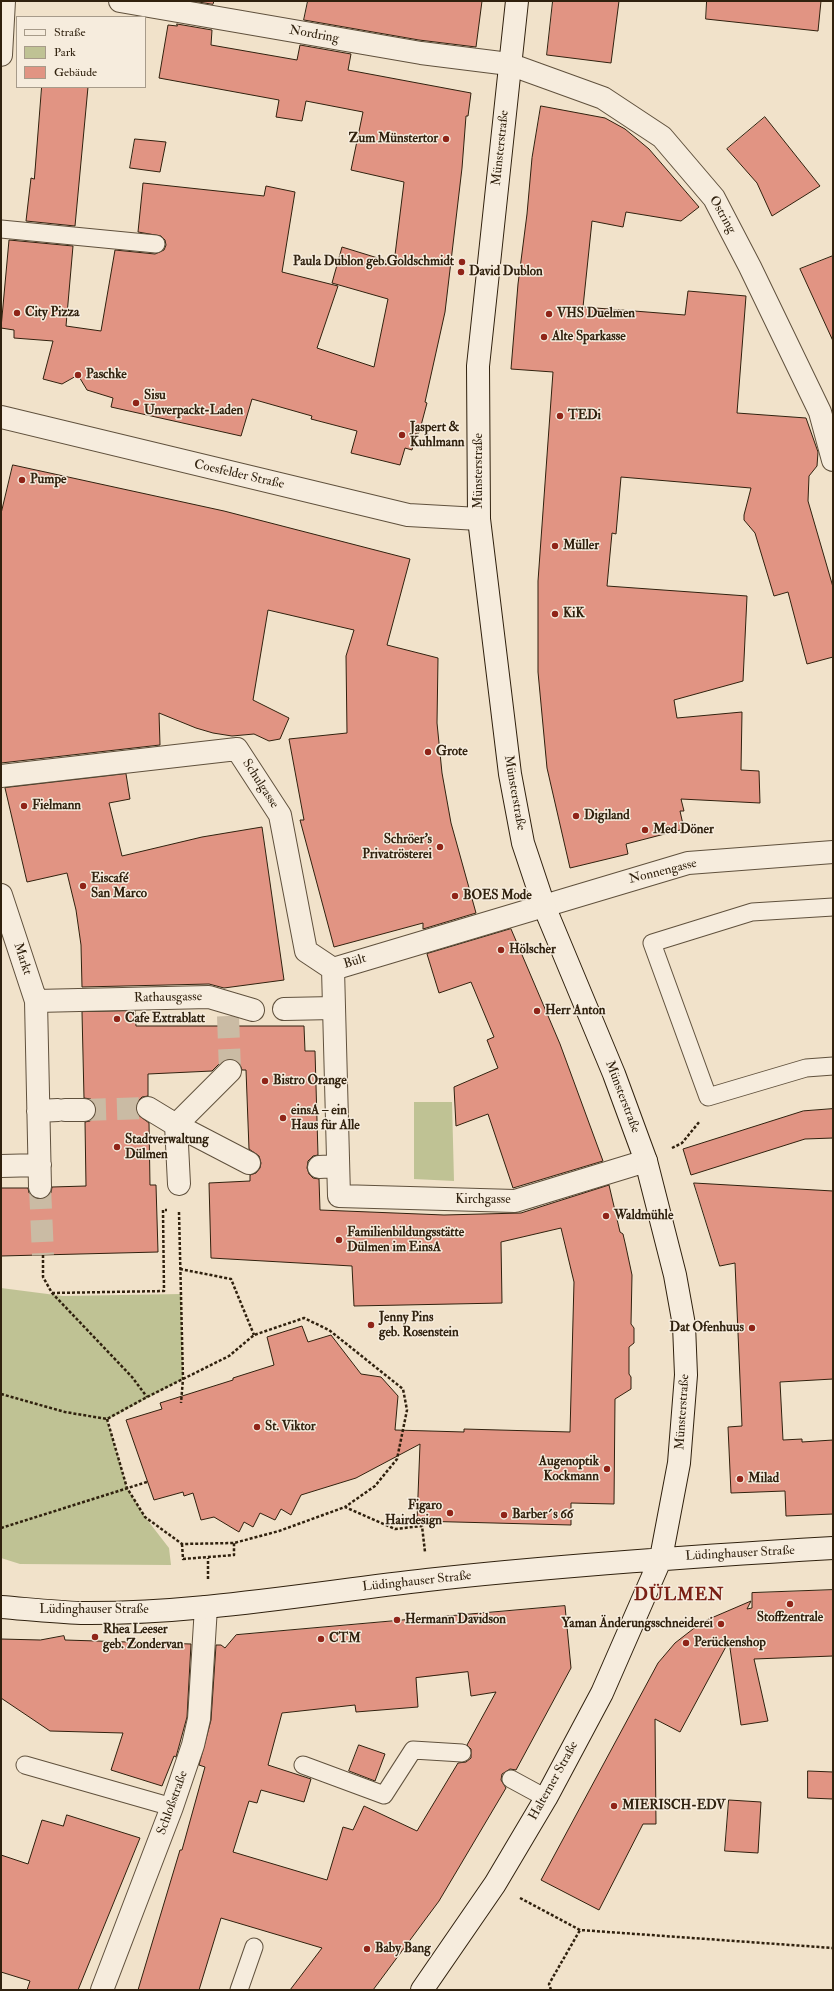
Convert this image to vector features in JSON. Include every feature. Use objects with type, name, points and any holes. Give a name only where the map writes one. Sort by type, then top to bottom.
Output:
[{"type":"street","points":[[1,56],[4,1]]},
{"type":"street","name":"Nordring","points":[[124,1],[421,53],[509,64]]},
{"type":"street","name":"Münsterstraße","points":[[517,1],[509,64],[478,366],[479,519],[510,774],[523,843],[544,906],[614,1074],[646,1161],[675,1275],[684,1325],[686,1375],[680,1463],[661,1558]]},
{"type":"street","name":"Ostring","points":[[509,64],[603,98],[662,137],[714,198],[750,267],[820,412],[833,460]]},
{"type":"street","name":"Coesfelder Straße","points":[[2,424],[408,515],[479,519]]},
{"type":"street","name":"Schulgasse","points":[[1,776],[237,749],[280,815],[306,951],[333,969]]},
{"type":"street","name":"Nonnengasse","points":[[544,906],[688,863],[833,852]]},
{"type":"street","name":"Markt","points":[[1,895],[36,1001],[61,1110],[40,1165],[40,1187]]},
{"type":"street","name":"Bült","points":[[339,1196],[329,1167],[334,1008],[333,969],[544,906]]},
{"type":"street","name":"Rathausgasse","points":[[36,1001],[209,997],[229,1010],[253,1010]]},
{"type":"street","points":[[284,1009],[334,1008]]},
{"type":"street","points":[[179,1184],[176,1125],[230,1071]]},
{"type":"street","points":[[148,1108],[176,1125],[249,1163]]},
{"type":"street","name":"Kirchgasse","points":[[339,1196],[515,1201],[646,1161]]},
{"type":"street","points":[[1,1166],[40,1165]]},
{"type":"street","name":"Lüdinghauser Straße","points":[[1,1607],[81,1612],[206,1607],[428,1580],[661,1558],[833,1548]]},
{"type":"street","name":"Halterner Straße","points":[[422,1990],[495,1884],[546,1798],[602,1693],[661,1558]]},
{"type":"street","name":"Schloßstraße","points":[[102,1990],[172,1807],[193,1745],[199,1719],[206,1607]]},
{"type":"lane","points":[[1,229],[156,244]]},
{"type":"lane","points":[[833,907],[752,912],[652,943],[708,1097],[806,1068],[833,1066]]},
{"type":"lane","points":[[303,1765],[384,1795],[413,1750],[462,1753]]},
{"type":"lane","points":[[25,1764],[172,1807]]},
{"type":"lane","points":[[511,1779],[546,1798]]},
{"type":"lane","points":[[239,1990],[254,1947]]},
{"type":"path","points":[[646,1161],[682,1142],[704,1115],[708,1097]]},
{"type":"path","points":[[179,1184],[183,1379],[181,1403]]},
{"type":"path","points":[[52,1293],[164,1291],[163,1210],[166,1210]]},
{"type":"path","points":[[43,1254],[43,1277],[52,1293],[132,1377],[147,1397]]},
{"type":"path","points":[[180,1269],[231,1280],[254,1335]]},
{"type":"path","points":[[1,1394],[65,1412],[107,1420],[147,1397],[229,1356],[254,1335],[304,1318],[329,1330],[402,1389],[407,1410],[397,1459],[375,1486],[345,1507],[279,1531],[234,1542],[182,1544],[145,1517],[127,1488],[107,1420]]},
{"type":"path","points":[[1,1528],[147,1482]]},
{"type":"path","points":[[345,1507],[396,1529],[422,1526],[428,1580]]},
{"type":"path","points":[[182,1544],[183,1559],[234,1555],[234,1542]]},
{"type":"path","points":[[495,1884],[580,1930],[833,1948]]},
{"type":"path","points":[[551,1990],[549,1984],[580,1930]]},
{"type":"green space","points":[[414,1102],[452,1102],[454,1181],[414,1179]]},
{"type":"green space","points":[[1,1288],[63,1296],[181,1294],[183,1379],[107,1420],[127,1488],[145,1517],[169,1548],[171,1565],[20,1564],[1,1558]]},
{"type":"building","points":[[193,1],[214,1],[213,4]]},
{"type":"building","points":[[308,1],[482,1],[476,47],[419,40],[304,20]]},
{"type":"building","points":[[553,1],[619,1],[611,63],[547,55]]},
{"type":"building","points":[[707,1],[821,1],[818,31],[706,19]]},
{"type":"building","points":[[177,24],[212,30],[211,45],[297,60],[300,45],[351,54],[348,70],[471,93],[468,116],[466,116],[462,168],[445,312],[425,402],[427,403],[419,433],[416,433],[412,450],[405,448],[400,465],[351,453],[357,431],[311,419],[312,416],[252,399],[241,436],[111,407],[113,398],[87,390],[78,375],[62,384],[43,379],[53,341],[14,338],[14,330],[1,328],[9,240],[73,246],[66,326],[101,331],[115,250],[155,254],[164,250],[166,245],[165,240],[161,236],[138,232],[143,183],[264,196],[266,186],[295,192],[282,272],[338,286],[317,348],[374,367],[388,299],[332,283],[342,247],[394,263],[404,182],[351,170],[363,112],[306,101],[302,121],[276,117],[279,100],[159,78],[168,25],[177,26]]},
{"type":"building","points":[[42,88],[88,88],[75,226],[26,221],[31,178],[34,179]]},
{"type":"building","points":[[541,106],[605,118],[625,129],[649,149],[699,207],[681,221],[626,212],[623,227],[592,221],[583,307],[685,315],[688,291],[746,296],[737,413],[806,418],[818,452],[817,466],[809,476],[808,501],[833,587],[833,657],[807,664],[788,592],[774,596],[755,533],[744,520],[751,488],[621,477],[616,534],[612,533],[607,586],[747,596],[743,681],[674,700],[677,718],[742,712],[741,770],[759,771],[760,803],[681,799],[684,811],[680,811],[684,829],[626,844],[628,854],[570,868],[547,768],[538,672],[538,581],[553,372],[511,369],[518,284],[527,214],[532,158]]},
{"type":"building","points":[[765,117],[820,186],[772,216],[757,183],[727,149]]},
{"type":"building","points":[[135,139],[166,142],[160,172],[130,168]]},
{"type":"building","points":[[833,256],[833,341],[800,269]]},
{"type":"building","points":[[13,465],[224,511],[410,559],[387,645],[438,658],[437,723],[442,773],[451,823],[476,913],[423,929],[423,923],[334,947],[300,820],[304,820],[289,739],[347,733],[346,656],[354,630],[268,610],[253,700],[289,718],[280,739],[269,741],[254,734],[232,736],[213,733],[196,728],[159,713],[160,745],[1,763],[1,514]]},
{"type":"building","points":[[126,774],[130,799],[109,803],[122,856],[202,837],[262,827],[284,980],[224,988],[209,984],[82,987],[81,945],[76,910],[67,873],[27,882],[5,788]]},
{"type":"building","points":[[511,929],[560,1044],[603,1161],[513,1188],[488,1114],[456,1126],[454,1087],[498,1068],[487,1040],[494,1037],[471,982],[439,993],[427,954]]},
{"type":"building","points":[[135,1011],[136,1026],[304,1026],[305,1051],[315,1051],[318,1155],[313,1156],[308,1161],[307,1168],[309,1174],[313,1178],[319,1179],[320,1210],[444,1215],[521,1213],[609,1185],[620,1232],[623,1234],[632,1275],[631,1324],[634,1328],[634,1343],[629,1347],[629,1374],[631,1377],[631,1389],[615,1399],[614,1504],[571,1503],[571,1525],[417,1521],[420,1444],[356,1478],[301,1495],[291,1515],[281,1509],[275,1520],[260,1513],[253,1527],[244,1522],[239,1532],[214,1517],[201,1520],[193,1493],[184,1496],[183,1492],[154,1500],[126,1420],[162,1409],[160,1403],[233,1380],[233,1378],[274,1365],[267,1337],[302,1326],[308,1342],[331,1335],[361,1374],[381,1377],[398,1396],[395,1430],[464,1432],[464,1429],[570,1432],[574,1282],[561,1228],[501,1242],[502,1303],[354,1306],[352,1266],[211,1258],[209,1183],[250,1181],[250,1175],[256,1173],[260,1168],[261,1163],[259,1156],[249,1149],[246,1070],[242,1070],[239,1062],[233,1059],[227,1059],[221,1062],[212,1071],[148,1074],[148,1096],[142,1097],[138,1101],[136,1108],[137,1114],[149,1123],[150,1185],[156,1185],[158,1252],[1,1256],[1,1188],[28,1188],[29,1193],[34,1198],[41,1199],[46,1198],[51,1193],[52,1187],[86,1186],[85,1122],[90,1121],[95,1117],[96,1110],[95,1104],[91,1099],[84,1098],[82,1012]]},
{"type":"building","points":[[833,1109],[833,1138],[805,1139],[691,1175],[683,1149],[803,1111]]},
{"type":"building","points":[[694,1183],[833,1191],[833,1379],[780,1382],[783,1440],[802,1439],[802,1442],[833,1440],[833,1514],[786,1516],[785,1491],[731,1493],[728,1427],[742,1426],[735,1263],[720,1266]]},
{"type":"building","points":[[833,1590],[833,1656],[754,1659],[768,1721],[741,1725],[729,1641],[680,1732],[655,1719],[656,1824],[643,1824],[599,1910],[541,1880],[658,1663],[675,1643],[702,1622],[751,1601],[747,1609],[752,1608],[752,1593]]},
{"type":"building","points":[[565,1606],[571,1668],[516,1770],[510,1769],[502,1774],[501,1780],[506,1788],[439,1901],[373,1990],[290,1990],[322,1948],[221,1918],[199,1990],[138,1990],[180,1850],[182,1850],[205,1767],[199,1765],[211,1720],[216,1645],[221,1645],[225,1648],[236,1635]],"holes":[[[468,1672],[471,1696],[496,1692],[467,1745],[471,1749],[471,1758],[466,1762],[458,1763],[417,1831],[364,1806],[353,1830],[343,1827],[327,1880],[233,1852],[249,1801],[257,1803],[261,1790],[304,1802],[311,1779],[268,1765],[282,1713],[355,1705],[356,1712],[418,1707],[416,1678]]]},
{"type":"building","points":[[64,1636],[65,1640],[191,1644],[187,1717],[176,1757],[174,1756],[162,1786],[111,1770],[123,1733],[50,1731],[1,1698],[1,1639],[40,1640]]},
{"type":"building","points":[[359,1745],[385,1754],[375,1781],[349,1771]]},
{"type":"building","points":[[808,1771],[833,1772],[833,1799],[808,1798]]},
{"type":"building","points":[[729,1800],[761,1802],[758,1853],[725,1851]]},
{"type":"building","points":[[67,1815],[140,1838],[78,1990],[27,1990],[30,1981],[1,1972],[1,1855],[28,1864],[42,1820],[63,1826]]},
{"type":"tunnel","points":[[228,1016],[230,1071]]},
{"type":"tunnel","points":[[84,1110],[148,1108]]},
{"type":"tunnel","points":[[40,1187],[43,1255]]},
{"type":"place","name":"Zum Münstertor","points":[[446,139]]},
{"type":"place","name":"Paula Dublon geb.Goldschmidt","points":[[462,262]]},
{"type":"place","name":"David Dublon","points":[[461,272]]},
{"type":"place","name":"City Pizza","points":[[17,313]]},
{"type":"place","name":"VHS Duelmen","points":[[549,314]]},
{"type":"place","name":"Alte Sparkasse","points":[[544,337]]},
{"type":"place","name":"Paschke","points":[[78,375]]},
{"type":"place","name":"Sisu Unverpackt-Laden","points":[[136,403]]},
{"type":"place","name":"TEDi","points":[[560,416]]},
{"type":"place","name":"Jaspert & Kuhlmann","points":[[402,435]]},
{"type":"place","name":"Pumpe","points":[[22,480]]},
{"type":"place","name":"Müller","points":[[555,546]]},
{"type":"place","name":"KiK","points":[[555,614]]},
{"type":"place","name":"Grote","points":[[428,752]]},
{"type":"place","name":"Fielmann","points":[[24,806]]},
{"type":"place","name":"Digiland","points":[[576,816]]},
{"type":"place","name":"Med Döner","points":[[645,830]]},
{"type":"place","name":"Schröer’s Privatrösterei","points":[[440,847]]},
{"type":"place","name":"Eiscafé San Marco","points":[[83,886]]},
{"type":"place","name":"BOES Mode","points":[[455,896]]},
{"type":"place","name":"Hölscher","points":[[501,950]]},
{"type":"place","name":"Herr Anton","points":[[537,1011]]},
{"type":"place","name":"Cafe Extrablatt","points":[[117,1019]]},
{"type":"place","name":"Bistro Orange","points":[[265,1081]]},
{"type":"place","name":"einsA – ein Haus für Alle","points":[[283,1118]]},
{"type":"place","name":"Stadtverwaltung Dülmen","points":[[117,1147]]},
{"type":"place","name":"Waldmühle","points":[[606,1216]]},
{"type":"place","name":"Familienbildungsstätte Dülmen im EinsA","points":[[339,1240]]},
{"type":"place","name":"Jenny Pins geb. Rosenstein","points":[[371,1325]]},
{"type":"place","name":"Dat Ofenhuus","points":[[752,1328]]},
{"type":"place","name":"St. Viktor","points":[[257,1427]]},
{"type":"place","name":"Augenoptik Kockmann","points":[[607,1469]]},
{"type":"place","name":"Milad","points":[[740,1479]]},
{"type":"place","name":"Figaro Hairdesign","points":[[450,1513]]},
{"type":"place","name":"Barber´s 66","points":[[504,1515]]},
{"type":"place","name":"Stoffzentrale","points":[[790,1604]]},
{"type":"place","name":"Hermann Davidson","points":[[397,1620]]},
{"type":"place","name":"Yaman Änderungsschneiderei","points":[[721,1624]]},
{"type":"place","name":"Rhea Leeser geb. Zondervan","points":[[95,1637]]},
{"type":"place","name":"CTM","points":[[321,1639]]},
{"type":"place","name":"Perückenshop","points":[[686,1643]]},
{"type":"place","name":"MIERISCH-EDV","points":[[614,1806]]},
{"type":"place","name":"Baby Bang","points":[[367,1949]]},
{"type":"district","name":"DÜLMEN","points":[[679,1596]]}]
